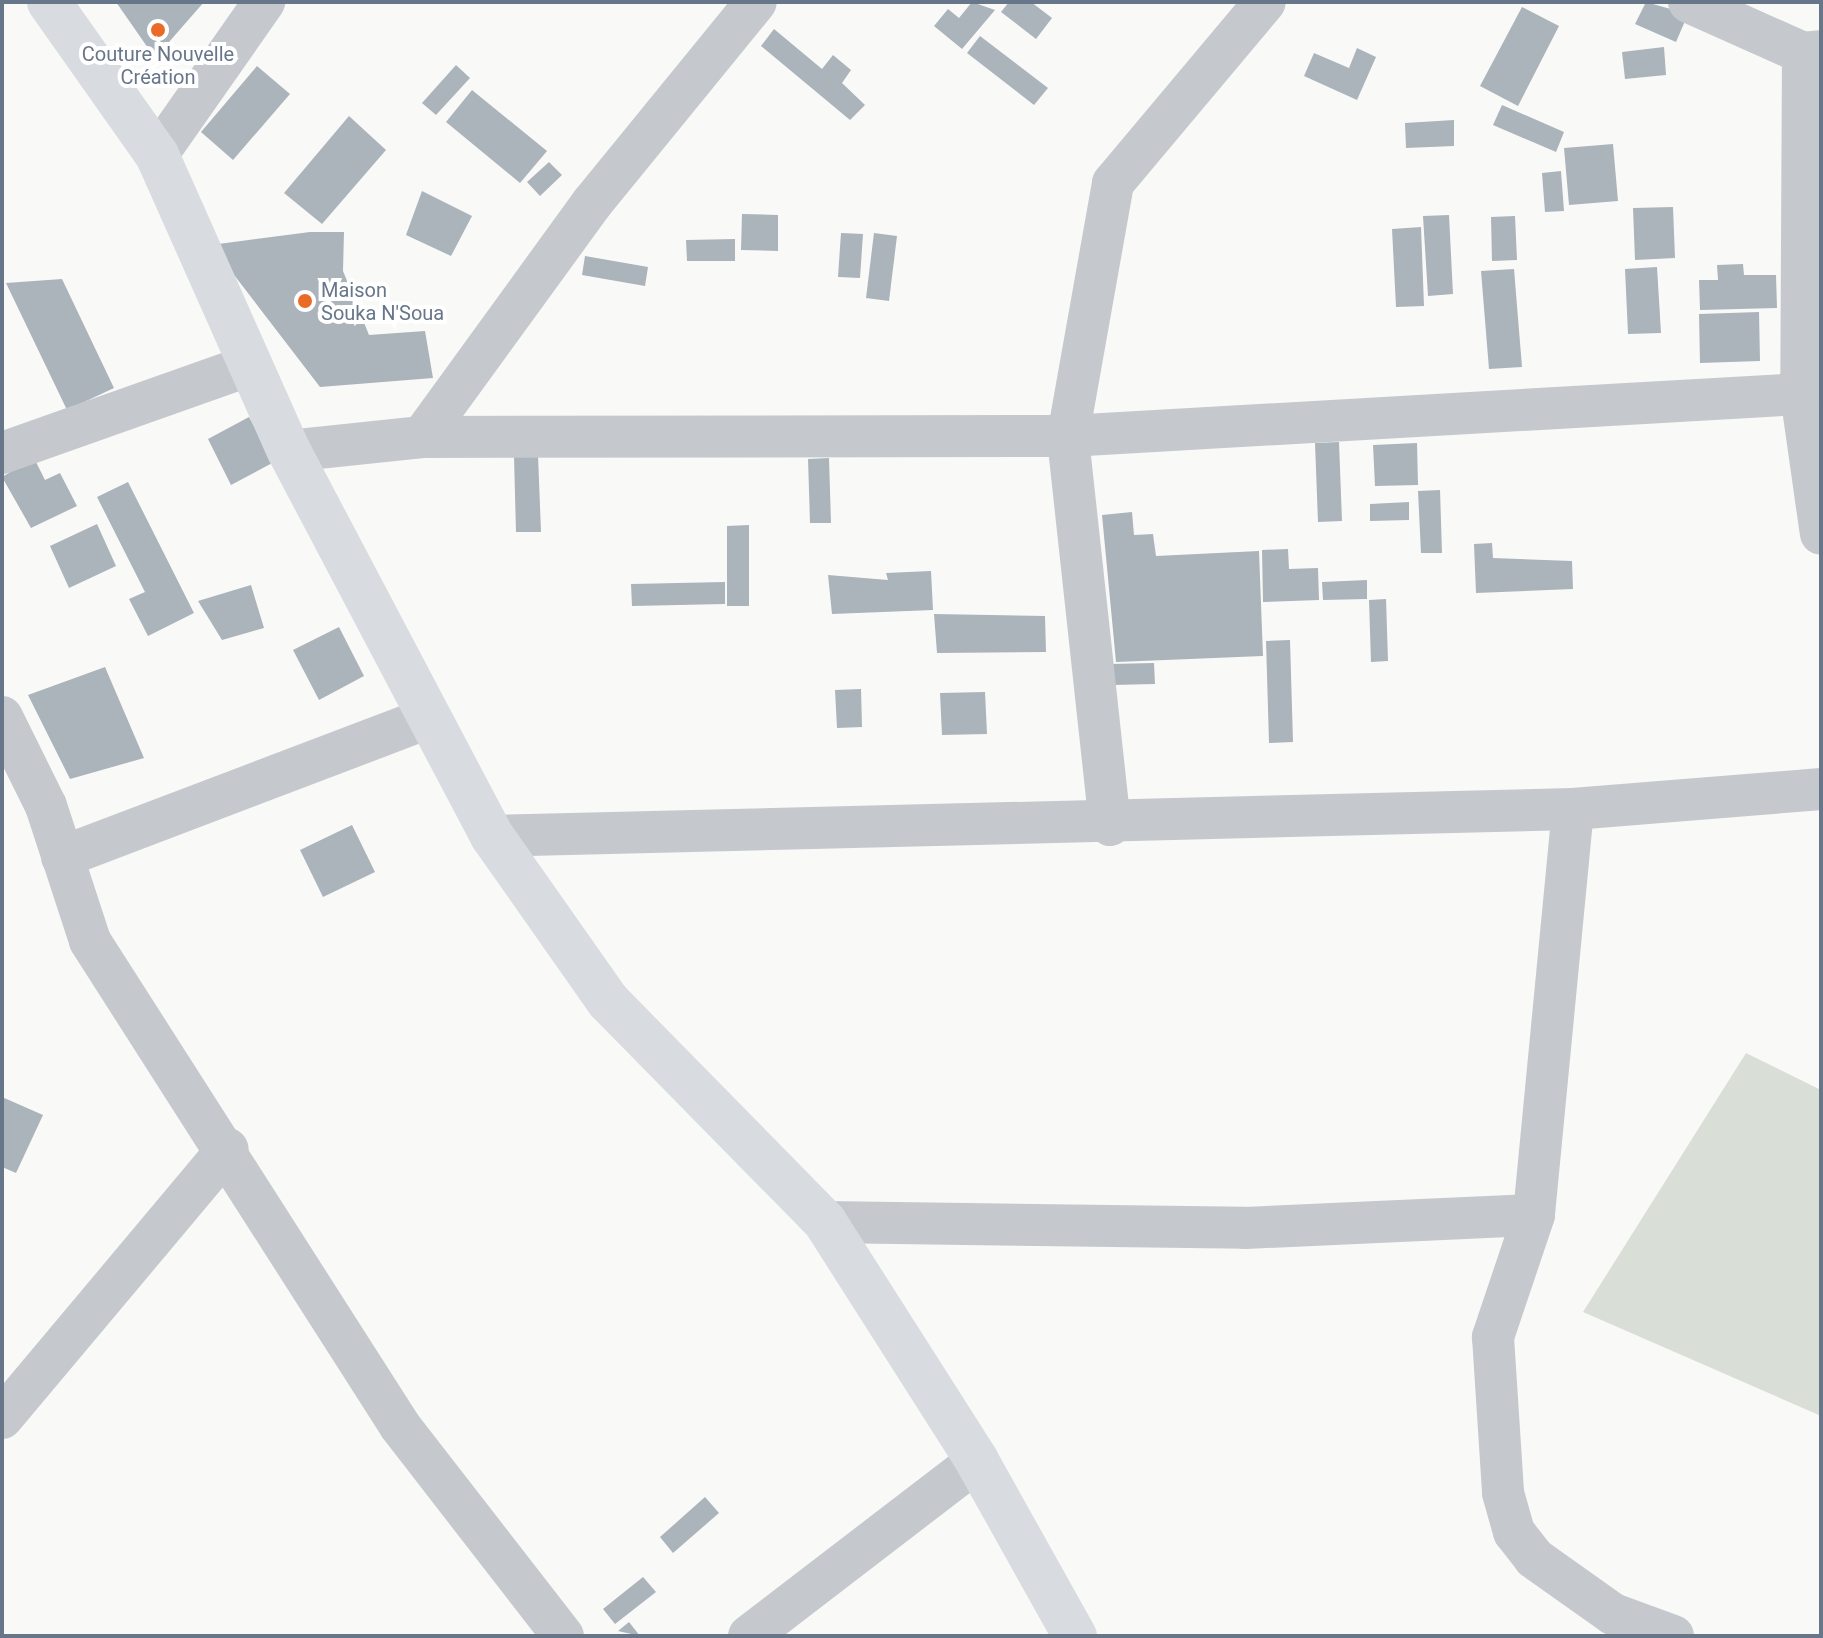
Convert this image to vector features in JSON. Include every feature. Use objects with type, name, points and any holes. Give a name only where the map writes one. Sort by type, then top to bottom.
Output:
[{"type":"street","points":[[49,2],[157,155],[289,451],[425,719],[492,836],[608,1001],[825,1222],[977,1461],[1075,1636]]},
{"type":"street","points":[[157,155],[264,2]]},
{"type":"street","points":[[422,437],[592,203],[756,2]]},
{"type":"street","points":[[1110,825],[1068,436],[1113,183],[1265,2]]},
{"type":"street","points":[[1689,2],[1812,52],[1801,394],[1821,534]]},
{"type":"street","points":[[2,453],[250,365]]},
{"type":"street","points":[[289,451],[422,437],[1068,436],[1801,394]]},
{"type":"street","points":[[2,717],[62,857],[90,941],[228,1149],[400,1426],[563,1636]]},
{"type":"street","points":[[62,857],[425,719]]},
{"type":"street","points":[[492,836],[1110,825],[1573,809],[1821,789]]},
{"type":"street","points":[[1573,809],[1534,1215],[1493,1337],[1503,1493],[1514,1532],[1573,1589],[1673,1636]]},
{"type":"street","points":[[2,1418],[228,1149]]},
{"type":"street","points":[[825,1222],[1245,1228],[1534,1215]]},
{"type":"street","points":[[749,1636],[977,1461]]},
{"type":"shaded area","points":[[1746,1053],[1821,1090],[1821,1416],[1583,1312]]},
{"type":"building","name":"Couture Nouvelle Création","points":[[116,2],[204,2],[155,58]]},
{"type":"building","points":[[972,2],[995,10],[962,49],[934,26],[948,9],[959,18]]},
{"type":"building","points":[[1009,2],[1031,2],[1052,18],[1036,39],[1001,12]]},
{"type":"building","points":[[1646,2],[1688,14],[1676,42],[1635,24]]},
{"type":"building","points":[[1522,7],[1559,26],[1518,106],[1480,86]]},
{"type":"building","points":[[774,29],[822,69],[833,55],[851,70],[842,83],[865,105],[850,120],[761,46]]},
{"type":"building","points":[[980,36],[1048,88],[1034,105],[967,53]]},
{"type":"building","points":[[1664,47],[1666,75],[1625,79],[1622,52]]},
{"type":"building","points":[[1357,48],[1376,57],[1357,100],[1304,76],[1314,53],[1349,68]]},
{"type":"building","points":[[456,65],[470,78],[436,115],[422,103]]},
{"type":"building","points":[[257,66],[290,94],[233,160],[201,132]]},
{"type":"building","points":[[472,90],[547,151],[520,183],[446,122]]},
{"type":"building","points":[[1502,105],[1564,132],[1556,152],[1493,125]]},
{"type":"building","points":[[349,116],[386,150],[322,224],[284,193]]},
{"type":"building","points":[[1454,120],[1454,146],[1406,148],[1405,123]]},
{"type":"building","points":[[1613,144],[1618,201],[1569,205],[1564,148]]},
{"type":"building","points":[[549,162],[562,175],[540,196],[527,182]]},
{"type":"building","points":[[1561,171],[1564,211],[1545,212],[1542,173]]},
{"type":"building","points":[[422,191],[472,216],[451,256],[406,235]]},
{"type":"building","points":[[1673,207],[1675,258],[1635,260],[1633,208]]},
{"type":"building","points":[[742,214],[778,215],[778,251],[741,250]]},
{"type":"building","points":[[1449,215],[1453,294],[1428,296],[1423,216]]},
{"type":"building","points":[[1515,216],[1517,260],[1492,261],[1491,217]]},
{"type":"building","points":[[1421,227],[1424,306],[1396,307],[1392,229]]},
{"type":"building","name":"Maison Souka N'Soua","points":[[310,232],[344,232],[343,271],[369,335],[425,331],[433,378],[320,387],[211,245]]},
{"type":"building","points":[[841,233],[863,234],[860,278],[838,277]]},
{"type":"building","points":[[874,233],[897,236],[889,301],[866,298]]},
{"type":"building","points":[[735,239],[735,261],[687,261],[686,240]]},
{"type":"building","points":[[585,256],[648,267],[645,286],[582,275]]},
{"type":"building","points":[[1743,264],[1744,275],[1776,275],[1777,308],[1700,310],[1699,280],[1718,280],[1717,265]]},
{"type":"building","points":[[1657,267],[1661,333],[1628,334],[1625,269]]},
{"type":"building","points":[[1514,269],[1522,367],[1489,369],[1481,271]]},
{"type":"building","points":[[62,279],[114,388],[67,410],[6,283]]},
{"type":"building","points":[[1759,312],[1760,361],[1700,363],[1699,314]]},
{"type":"building","points":[[249,417],[274,462],[231,485],[208,439]]},
{"type":"building","points":[[1339,442],[1342,521],[1318,522],[1315,443]]},
{"type":"building","points":[[1417,443],[1418,485],[1375,486],[1373,445]]},
{"type":"building","points":[[538,455],[541,532],[516,532],[514,456]]},
{"type":"building","points":[[34,458],[45,480],[60,473],[77,506],[31,528],[2,477]]},
{"type":"building","points":[[829,458],[831,523],[810,523],[808,459]]},
{"type":"building","points":[[128,482],[194,613],[148,636],[129,599],[145,592],[97,497]]},
{"type":"building","points":[[1440,490],[1442,553],[1421,553],[1418,491]]},
{"type":"building","points":[[1409,502],[1409,520],[1370,521],[1370,504]]},
{"type":"building","points":[[1132,512],[1134,535],[1153,534],[1156,556],[1259,551],[1263,656],[1116,662],[1102,515]]},
{"type":"building","points":[[97,524],[116,566],[69,588],[50,546]]},
{"type":"building","points":[[749,525],[749,606],[727,606],[727,526]]},
{"type":"building","points":[[1492,543],[1493,558],[1572,561],[1573,589],[1476,593],[1474,544]]},
{"type":"building","points":[[1288,549],[1289,569],[1318,568],[1319,600],[1263,602],[1262,550]]},
{"type":"building","points":[[931,571],[933,610],[832,614],[828,575],[888,580],[886,573]]},
{"type":"building","points":[[1367,580],[1367,599],[1323,600],[1322,582]]},
{"type":"building","points":[[725,582],[725,604],[632,606],[631,584]]},
{"type":"building","points":[[251,585],[264,628],[222,640],[198,601]]},
{"type":"building","points":[[1386,599],[1388,661],[1371,662],[1369,600]]},
{"type":"building","points":[[934,614],[1045,616],[1046,652],[937,653]]},
{"type":"building","points":[[339,627],[364,676],[319,700],[293,650]]},
{"type":"building","points":[[1290,640],[1293,742],[1269,743],[1266,641]]},
{"type":"building","points":[[1154,663],[1155,684],[1112,685],[1111,664]]},
{"type":"building","points":[[105,667],[144,758],[70,779],[28,695]]},
{"type":"building","points":[[861,689],[862,727],[837,728],[835,690]]},
{"type":"building","points":[[985,692],[987,734],[942,735],[940,693]]},
{"type":"building","points":[[352,825],[375,872],[323,897],[300,850]]},
{"type":"building","points":[[2,1097],[43,1115],[16,1173],[2,1167]]},
{"type":"building","points":[[705,1497],[719,1513],[673,1553],[660,1537]]},
{"type":"building","points":[[643,1577],[656,1592],[615,1624],[603,1609]]},
{"type":"building","points":[[629,1622],[640,1636],[618,1631]]},
{"type":"place","name":"Couture Nouvelle Création","points":[[158,30]]},
{"type":"place","name":"Maison Souka N'Soua","points":[[305,301]]}]
